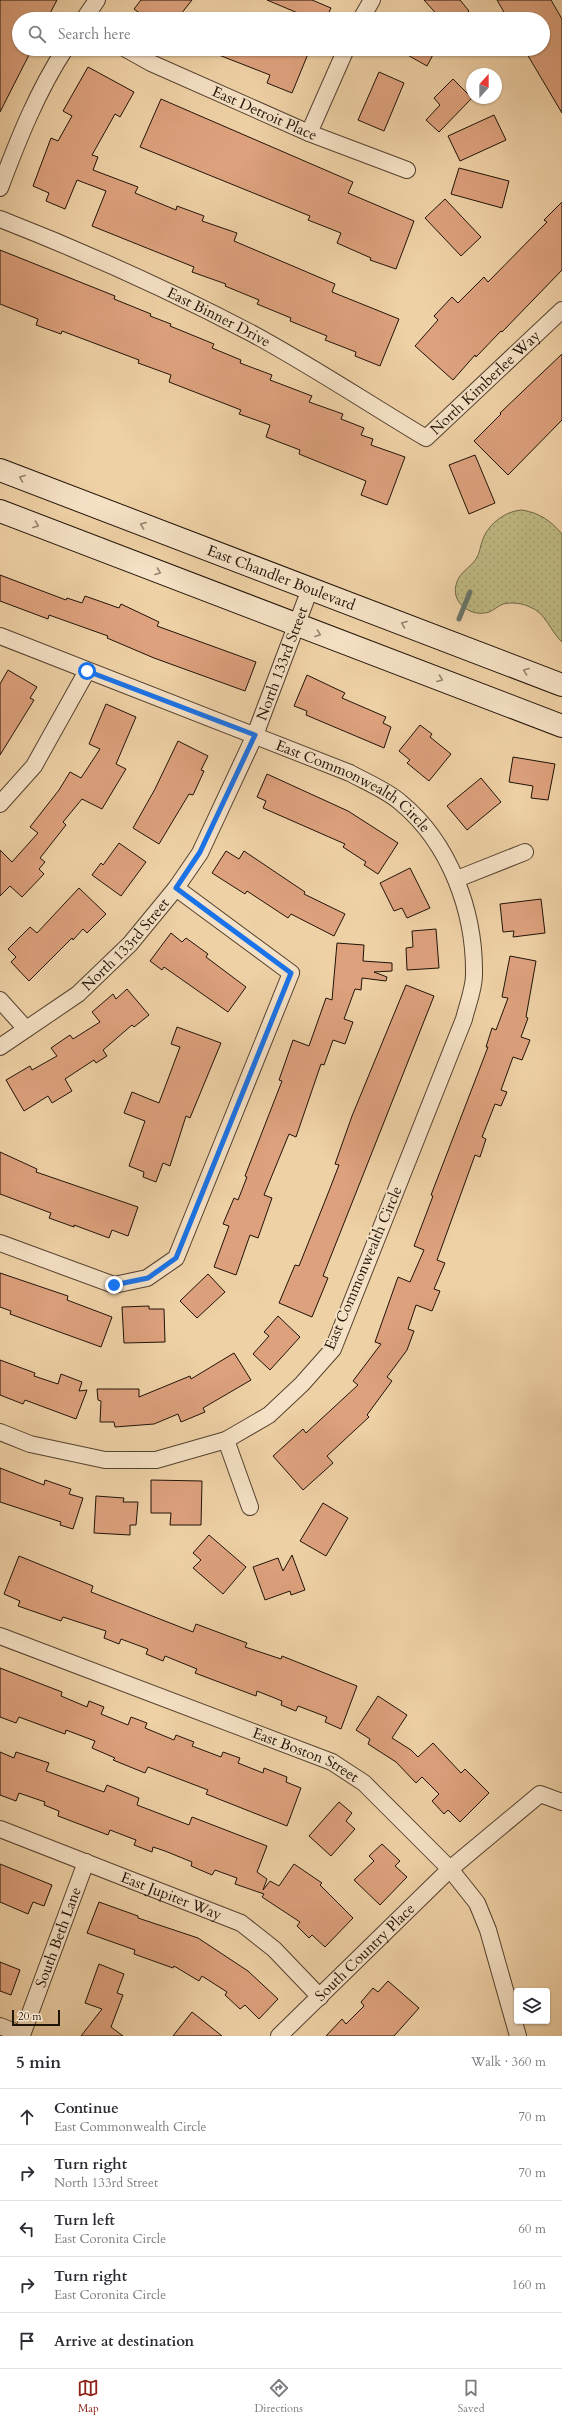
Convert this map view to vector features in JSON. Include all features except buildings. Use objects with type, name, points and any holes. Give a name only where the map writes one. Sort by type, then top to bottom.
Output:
[{"type":"main road","name":"East Chandler Boulevard","points":[[0,470],[562,685]]},
{"type":"main road","points":[[0,511],[562,726]]},
{"type":"street","points":[[89,12],[97,0]]},
{"type":"street","points":[[365,12],[372,0]]},
{"type":"street","points":[[0,188],[22,131],[52,70],[61,56]]},
{"type":"street","name":"East Detroit Place","points":[[138,56],[151,63],[309,133],[407,170]]},
{"type":"street","points":[[309,133],[343,56]]},
{"type":"street","name":"East Binner Drive","points":[[0,219],[67,245],[169,291],[254,335],[426,438]]},
{"type":"street","name":"North Kimberlee Way","points":[[426,438],[562,310]]},
{"type":"street","name":"North 133rd Street","points":[[0,1047],[78,994],[130,944],[176,888],[203,846],[255,735],[298,626],[310,589]]},
{"type":"street","name":"East Commonwealth Circle","points":[[0,636],[350,773],[400,802],[428,833],[457,879],[471,936],[474,976],[464,1019],[333,1349],[302,1384],[269,1415],[226,1440],[156,1460],[106,1460],[30,1444],[0,1432]]},
{"type":"street","points":[[0,804],[34,766],[87,671]]},
{"type":"street","points":[[457,879],[525,852]]},
{"type":"street","points":[[0,1244],[114,1285],[148,1278],[176,1258],[291,973],[176,888]]},
{"type":"street","points":[[0,1000],[26,1029]]},
{"type":"street","points":[[226,1440],[250,1507]]},
{"type":"street","name":"East Boston Street","points":[[0,1636],[332,1762],[364,1783],[450,1869],[477,1903],[488,1930],[518,2036]]},
{"type":"street","points":[[450,1869],[540,1794],[562,1802]]},
{"type":"street","name":"East Jupiter Way","points":[[0,1829],[240,1923],[274,1949],[320,1997]]},
{"type":"street","name":"South Beth Lane","points":[[0,2026],[22,2035],[86,1862]]},
{"type":"street","name":"South Country Place","points":[[279,2036],[450,1869]]},
{"type":"shaded area","points":[[522,510],[545,518],[562,534],[562,642],[540,613],[530,607],[520,604],[506,603],[489,612],[475,613],[463,607],[456,596],[455,589],[458,579],[476,559],[483,539],[489,528],[504,515]]},
{"type":"waterway","points":[[459,619],[470,592]]},
{"type":"route","points":[[87,671],[255,735],[221,811],[200,852],[176,888],[291,973],[176,1258],[148,1278],[114,1285]]}]
